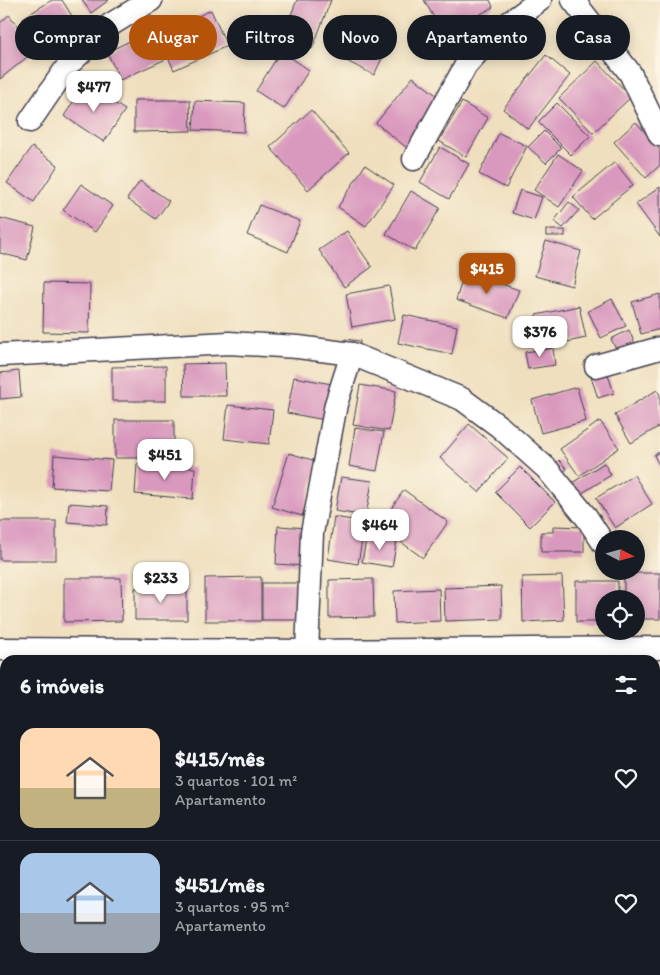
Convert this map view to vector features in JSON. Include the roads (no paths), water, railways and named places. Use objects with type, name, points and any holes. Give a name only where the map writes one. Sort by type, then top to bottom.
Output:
[{"type":"street","points":[[30,121],[68,64],[110,25],[151,0]]},
{"type":"street","points":[[414,159],[466,64],[494,34],[540,0]]},
{"type":"street","points":[[572,0],[630,73],[660,135]]},
{"type":"street","points":[[0,355],[229,343],[290,346],[352,354],[462,399],[500,427],[546,468],[595,530]]},
{"type":"street","points":[[596,366],[660,348]]},
{"type":"street","points":[[307,651],[312,533],[336,404],[352,354]]},
{"type":"street","points":[[0,648],[136,655],[307,651],[660,648]]}]
